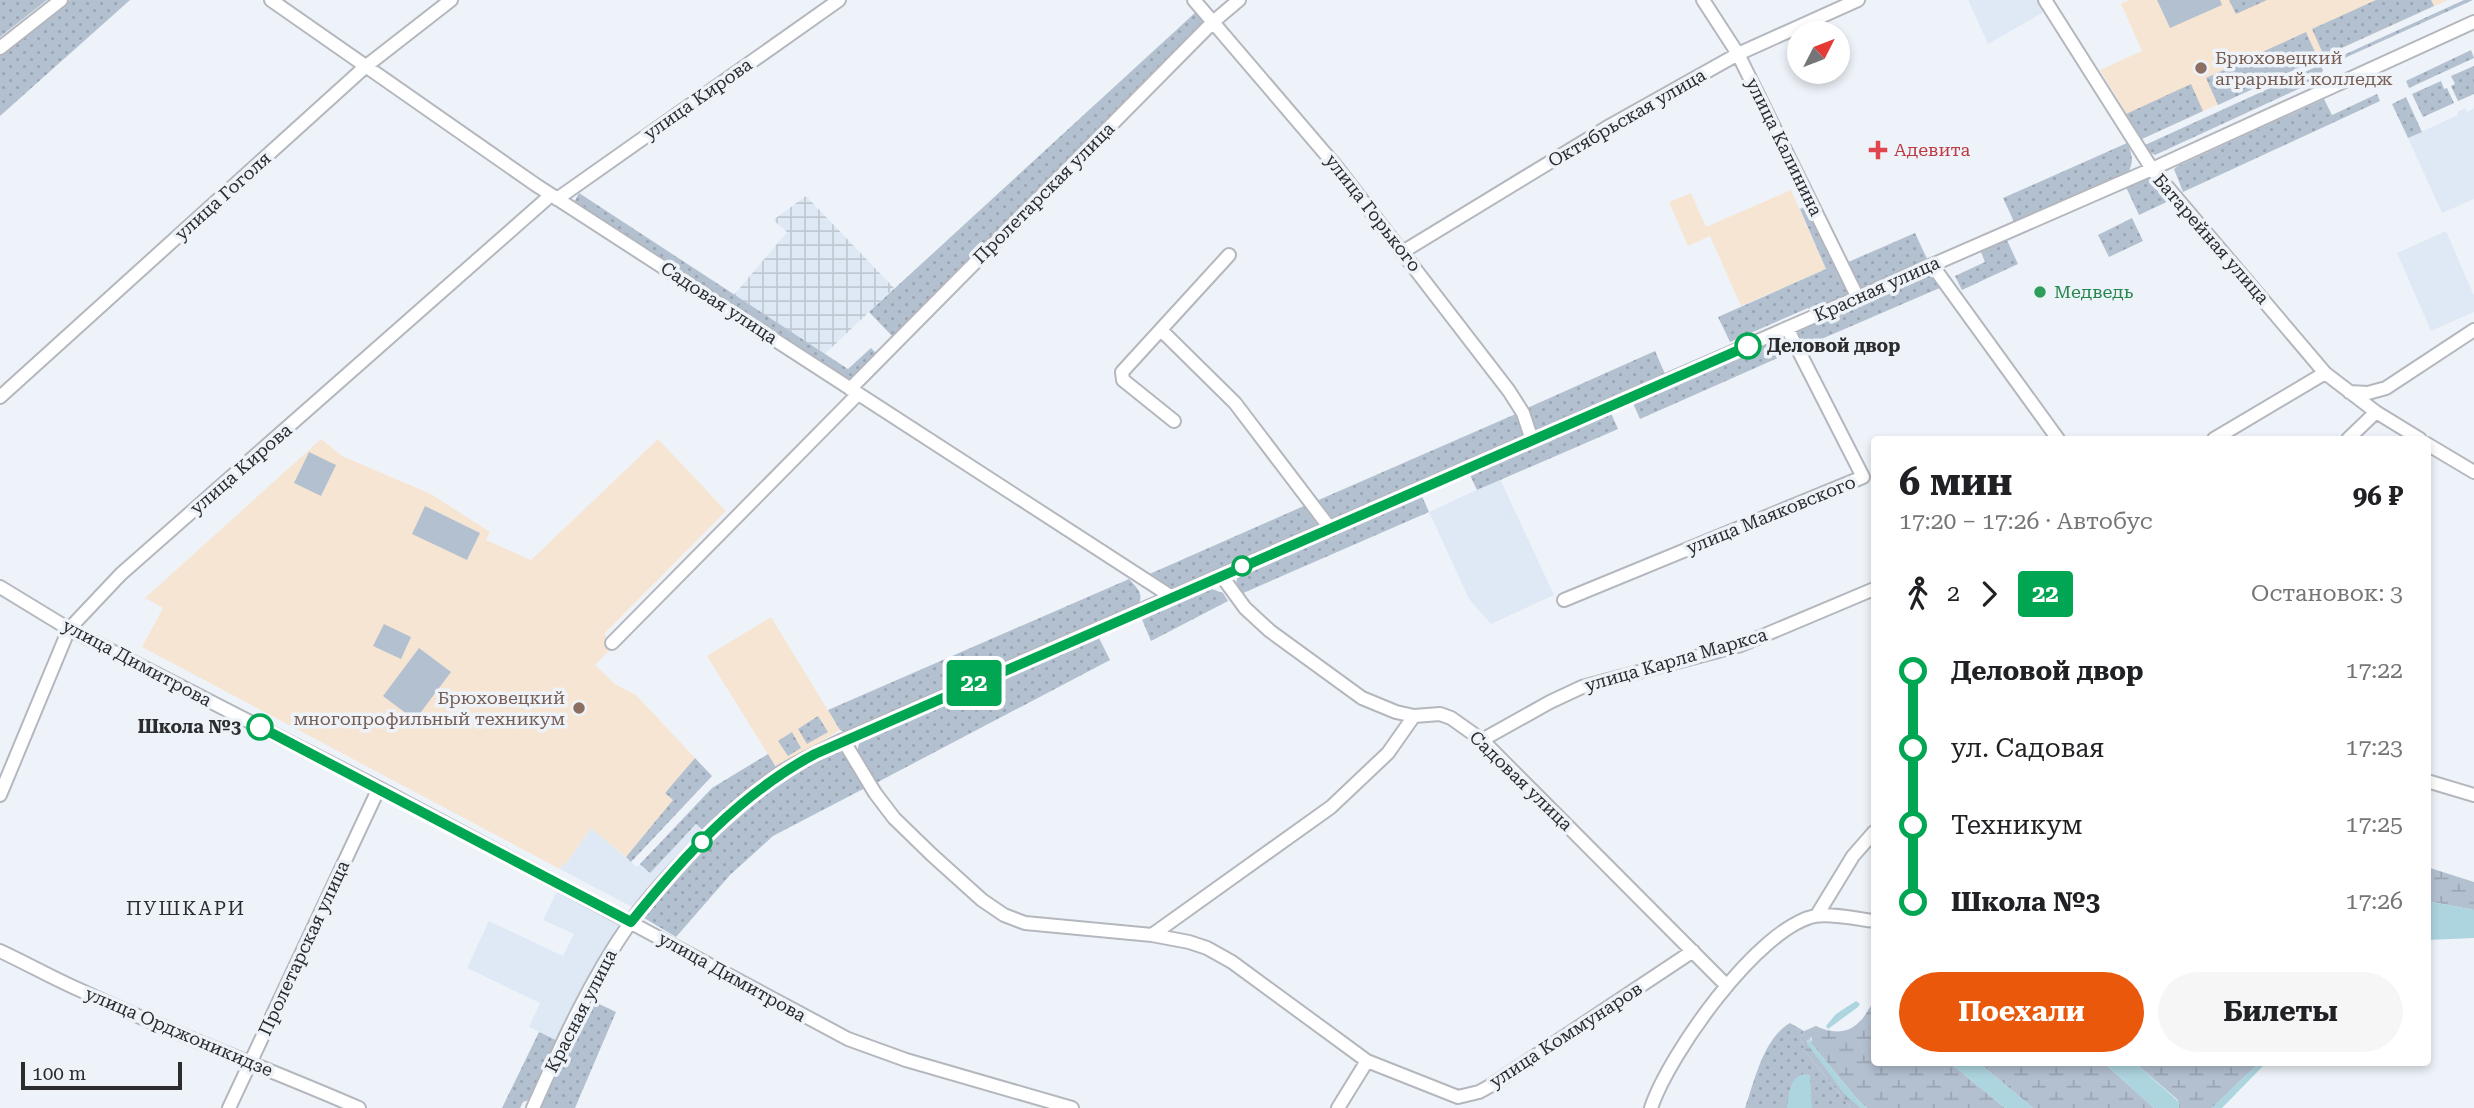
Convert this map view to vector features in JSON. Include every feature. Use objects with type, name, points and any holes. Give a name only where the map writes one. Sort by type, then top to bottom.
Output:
[{"type":"street","points":[[0,48],[61,0]]},
{"type":"street","name":"Садовая улица","points":[[271,0],[554,197],[1172,597]]},
{"type":"street","name":"улица Гоголя","points":[[0,397],[365,67],[451,0]]},
{"type":"street","name":"улица Кирова","points":[[0,795],[69,629],[121,574],[554,197],[839,0]]},
{"type":"street","name":"улица Горького","points":[[1195,0],[1404,251],[1513,397],[1523,413],[1532,440]]},
{"type":"street","name":"Пролетарская улица","points":[[612,643],[1213,22],[1239,0]]},
{"type":"street","name":"улица Калинина","points":[[1703,0],[1738,54],[1858,298]]},
{"type":"street","name":"Октябрьская улица","points":[[1404,251],[1606,128],[1738,54],[1858,0]]},
{"type":"street","name":"Батарейная улица","points":[[2045,0],[2152,169],[2325,373],[2376,412],[2415,436]]},
{"type":"street","name":"Красная улица","points":[[533,1108],[574,1020],[631,922],[671,873],[743,802],[789,767],[843,740],[2152,169],[2474,22]]},
{"type":"street","points":[[1174,421],[1121,376],[1124,367],[1229,255]]},
{"type":"street","points":[[1932,265],[2056,436]]},
{"type":"street","name":"улица Маяковского","points":[[1564,600],[1863,477],[1787,328]]},
{"type":"street","points":[[1161,330],[1235,403],[1330,528]]},
{"type":"street","points":[[2349,392],[2368,393],[2386,388],[2474,330]]},
{"type":"street","points":[[2219,436],[2325,373]]},
{"type":"street","points":[[2351,436],[2376,412]]},
{"type":"street","points":[[2431,445],[2474,472]]},
{"type":"street","name":"Садовая улица","points":[[1221,575],[1245,608],[1280,639],[1362,698],[1382,708],[1414,716],[1440,714],[1451,718],[1482,740],[1727,986]]},
{"type":"street","name":"улица Димитрова","points":[[0,587],[69,629],[379,788],[848,1039],[906,1060],[1072,1108]]},
{"type":"street","name":"улица Карла Маркса","points":[[1482,740],[1582,687],[1741,645],[1871,590]]},
{"type":"street","points":[[1152,935],[1331,807],[1388,753],[1414,716]]},
{"type":"street","name":"улица Коммунаров","points":[[843,740],[875,793],[894,818],[994,909],[1013,920],[1025,923],[1152,935],[1189,942],[1220,954],[1367,1061],[1458,1097],[1490,1086],[1693,951]]},
{"type":"street","points":[[2431,782],[2474,795]]},
{"type":"street","name":"Пролетарская улица","points":[[229,1108],[379,788]]},
{"type":"street","points":[[1817,915],[1854,854],[1871,835]]},
{"type":"street","points":[[1651,1108],[1666,1075],[1727,986],[1762,950],[1792,925],[1817,915],[1871,920]]},
{"type":"street","name":"улица Орджоникидзе","points":[[0,951],[81,991],[359,1108]]},
{"type":"street","points":[[1338,1108],[1367,1061]]},
{"type":"shaded area","points":[[1968,0],[2037,0],[2044,12],[1988,44]]},
{"type":"shaded area","name":"Брюховецкий аграрный колледж","points":[[2129,0],[2448,0],[2142,139],[2100,70],[2142,51],[2121,4]]},
{"type":"shaded area","points":[[2465,108],[2467,112],[2474,108],[2474,199],[2442,213],[2408,138],[2458,115],[2457,112]]},
{"type":"shaded area","points":[[1791,190],[1826,269],[1741,306],[1710,236],[1688,246],[1669,202],[1691,193],[1706,227]]},
{"type":"shaded area","points":[[806,196],[894,288],[825,354],[734,295],[787,232],[773,220]]},
{"type":"shaded area","points":[[2446,231],[2474,296],[2474,312],[2431,331],[2397,253]]},
{"type":"shaded area","points":[[321,439],[342,456],[431,494],[490,532],[486,540],[531,560],[658,439],[726,511],[604,634],[614,645],[595,665],[615,684],[636,695],[695,758],[665,793],[673,800],[626,857],[591,828],[560,869],[142,647],[163,608],[145,598]]},
{"type":"shaded area","points":[[1500,479],[1554,595],[1491,624],[1469,599],[1429,512]]},
{"type":"shaded area","points":[[771,617],[840,730],[777,769],[707,656]]},
{"type":"shaded area","points":[[696,824],[704,831],[634,908],[560,869],[591,828],[637,867],[640,864],[650,872]]},
{"type":"shaded area","points":[[558,889],[623,923],[558,1041],[529,1027],[540,1003],[467,968],[489,921],[563,956],[574,934],[543,920]]},
{"type":"shaded area","points":[[2431,902],[2474,910],[2474,938],[2431,940]]},
{"type":"shaded area","points":[[1856,1001],[1860,1004],[1858,1007],[1828,1029],[1826,1026],[1836,1014]]},
{"type":"shaded area","points":[[1810,1036],[1811,1043],[1867,1108],[1861,1108],[1847,1097],[1807,1044]]},
{"type":"shaded area","points":[[1954,1066],[1983,1066],[2033,1108],[2005,1108]]},
{"type":"shaded area","points":[[2107,1066],[2139,1066],[2178,1101],[2179,1108],[2154,1108]]},
{"type":"shaded area","points":[[2256,1066],[2263,1066],[2222,1108],[2212,1108]]},
{"type":"shaded area","points":[[1804,1074],[1810,1075],[1812,1108],[1787,1108],[1792,1083]]},
{"type":"green space","points":[[0,0],[47,0],[0,37]]},
{"type":"green space","points":[[70,0],[130,0],[0,116],[0,56]]},
{"type":"green space","points":[[2157,0],[2220,0],[2222,5],[2170,28]]},
{"type":"green space","points":[[2229,0],[2267,0],[2236,14]]},
{"type":"green space","points":[[2376,0],[2431,0],[2434,6],[2324,56],[2312,29]]},
{"type":"green space","points":[[2464,0],[2473,0],[2327,66],[2326,63]]},
{"type":"green space","points":[[1197,11],[1207,24],[894,338],[869,312]]},
{"type":"green space","points":[[2306,32],[2318,59],[2218,105],[2206,78]]},
{"type":"green space","points":[[2471,50],[2474,58],[2409,88],[2406,81]]},
{"type":"green space","points":[[2320,65],[2323,70],[2318,80],[2155,155],[2148,151],[2145,145]]},
{"type":"green space","points":[[2474,66],[2474,94],[2458,101],[2451,86],[2455,84],[2451,76]]},
{"type":"green space","points":[[2441,81],[2454,103],[2423,117],[2412,94]]},
{"type":"green space","points":[[2191,84],[2203,111],[2142,139],[2126,114]]},
{"type":"green space","points":[[2377,94],[2380,101],[2183,192],[2174,169],[2178,166],[2324,99],[2332,115]]},
{"type":"green space","points":[[2406,97],[2422,132],[2408,138],[2392,104]]},
{"type":"green space","points":[[2127,143],[2132,159],[2127,175],[2015,224],[2003,198]]},
{"type":"green space","points":[[2148,175],[2171,200],[2139,215],[2125,185]]},
{"type":"green space","points":[[579,193],[848,369],[871,348],[878,355],[849,385],[573,204]]},
{"type":"green space","points":[[1809,205],[1853,295],[1814,313],[1808,308],[1730,342],[1718,317],[1826,269],[1800,209]]},
{"type":"green space","points":[[2132,218],[2143,241],[2109,257],[2098,235]]},
{"type":"green space","points":[[1915,233],[1929,263],[1863,291],[1859,289],[1846,263]]},
{"type":"green space","points":[[2006,238],[2018,264],[1962,290],[1955,276],[1985,262],[1980,250]]},
{"type":"green space","points":[[1927,273],[1932,274],[1942,287],[1803,347],[1796,329]]},
{"type":"green space","points":[[1786,334],[1790,342],[1789,353],[1640,419],[1632,401]]},
{"type":"green space","points":[[1655,351],[1666,376],[1536,432],[1531,425],[1525,409]]},
{"type":"green space","points":[[1610,411],[1618,429],[1477,490],[1469,473]]},
{"type":"green space","points":[[1518,413],[1523,426],[1523,438],[1331,523],[1314,502]]},
{"type":"green space","points":[[309,452],[336,465],[321,496],[294,483]]},
{"type":"green space","points":[[1421,494],[1429,512],[1241,594],[1236,588],[1237,576]]},
{"type":"green space","points":[[1306,505],[1320,527],[1172,593],[1145,576]]},
{"type":"green space","points":[[425,506],[480,533],[467,560],[412,534]]},
{"type":"green space","points":[[1129,579],[1140,594],[1138,605],[847,733],[840,730],[828,710]]},
{"type":"green space","points":[[1209,588],[1223,593],[1228,601],[1151,641],[1141,617]]},
{"type":"green space","points":[[384,624],[411,637],[401,659],[373,646]]},
{"type":"green space","points":[[1098,636],[1110,660],[876,783],[857,752],[860,740]]},
{"type":"green space","points":[[419,648],[451,672],[415,720],[383,696]]},
{"type":"green space","points":[[818,716],[828,732],[807,744],[798,729]]},
{"type":"green space","points":[[792,732],[801,748],[788,756],[778,741]]},
{"type":"green space","points":[[838,749],[845,755],[865,788],[773,836],[730,875],[676,937],[644,918],[695,858],[751,803],[782,780]]},
{"type":"green space","points":[[768,754],[777,769],[732,803],[704,831],[696,824],[650,873],[640,864],[712,788]]},
{"type":"green space","points":[[695,758],[712,776],[631,862],[626,857],[673,800],[665,793]]},
{"type":"green space","points":[[2431,868],[2474,882],[2474,910],[2431,902]]},
{"type":"green space","points":[[595,1002],[616,1012],[575,1108],[541,1108],[567,1051],[574,1045]]},
{"type":"green space","points":[[1871,1006],[1871,1066],[1954,1066],[2005,1108],[1867,1108],[1811,1043],[1812,1037],[1807,1041],[1841,1089],[1861,1108],[1851,1108],[1807,1054],[1800,1038],[1804,1031],[1816,1026],[1845,1031],[1862,1019]]},
{"type":"green space","points":[[1790,1023],[1804,1031],[1800,1038],[1807,1054],[1851,1108],[1745,1108],[1767,1050],[1773,1039]]},
{"type":"green space","points":[[539,1032],[558,1041],[532,1099],[523,1102],[520,1108],[502,1108]]},
{"type":"green space","points":[[1983,1066],[2107,1066],[2154,1108],[2033,1108]]},
{"type":"green space","points":[[2139,1066],[2256,1066],[2212,1108],[2179,1108],[2178,1100]]},
{"type":"bus line","name":"22","points":[[260,727],[631,922],[671,873],[713,830],[743,802],[789,767],[843,740],[1748,346]]},
{"type":"place","name":"Брюховецкий аграрный колледж","points":[[2201,68]]},
{"type":"place","name":"Адевита","points":[[1878,150]]},
{"type":"place","name":"Медведь","points":[[2040,292]]},
{"type":"place","name":"Деловой двор","points":[[1748,346]]},
{"type":"place","name":"Брюховецкий многопрофильный техникум","points":[[579,708]]},
{"type":"place","name":"Школа №3","points":[[260,727]]},
{"type":"district","name":"ПУШКАРИ","points":[[186,908]]}]
